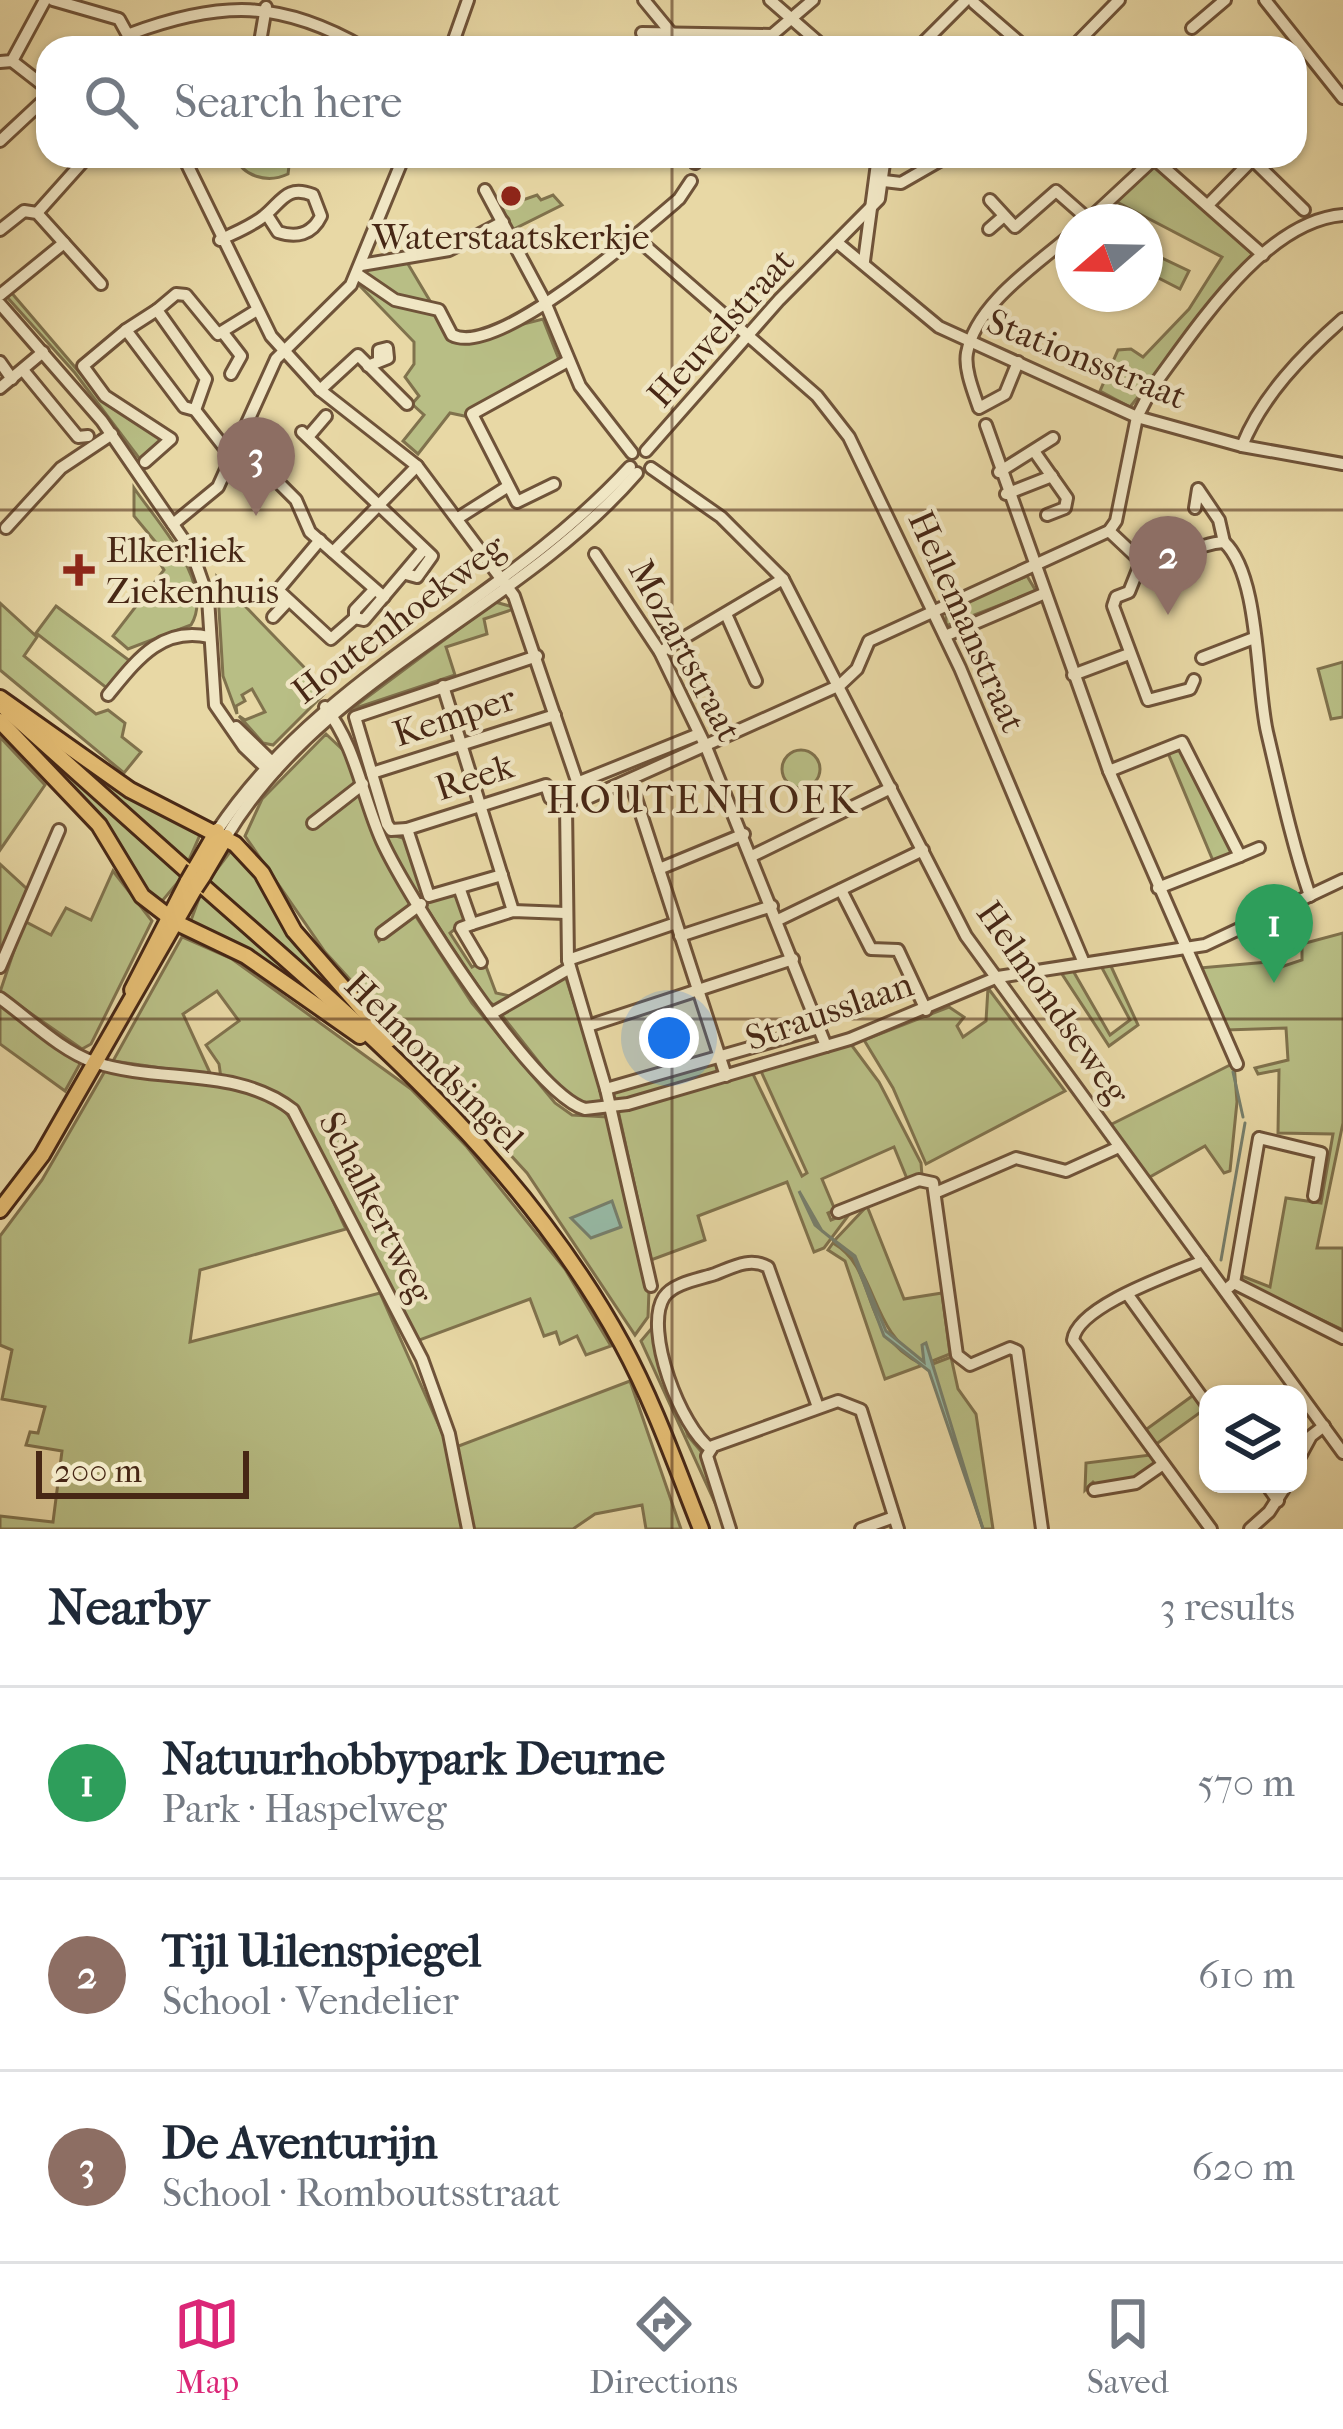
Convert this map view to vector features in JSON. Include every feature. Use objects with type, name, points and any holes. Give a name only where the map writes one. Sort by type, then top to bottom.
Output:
[{"type":"main road","points":[[0,701],[130,790],[222,834],[262,873],[294,931],[428,1086]]},
{"type":"main road","name":"Helmondsingel","points":[[0,701],[428,1086],[532,1206],[584,1280],[644,1388],[698,1529]]},
{"type":"main road","points":[[0,721],[99,825],[129,881],[172,920],[247,956],[388,1051]]},
{"type":"main road","points":[[0,1222],[222,834]]},
{"type":"main road","points":[[0,1210],[13,1198]]},
{"type":"street","points":[[36,81],[6,62],[49,0],[119,19],[130,34],[194,4],[270,4],[310,15],[344,36]]},
{"type":"street","points":[[456,36],[468,0]]},
{"type":"street","points":[[644,0],[672,34]]},
{"type":"street","points":[[766,0],[803,36]]},
{"type":"street","points":[[774,36],[813,0]]},
{"type":"street","points":[[1084,36],[1119,0]]},
{"type":"street","points":[[1192,28],[1225,0]]},
{"type":"street","points":[[1265,0],[1294,36]]},
{"type":"street","points":[[932,36],[970,2],[1011,36]]},
{"type":"street","points":[[263,36],[270,4]]},
{"type":"street","points":[[790,22],[809,36]]},
{"type":"street","points":[[642,33],[694,36]]},
{"type":"street","points":[[1307,52],[1343,98]]},
{"type":"street","points":[[0,141],[36,107]]},
{"type":"street","points":[[37,213],[77,168]]},
{"type":"street","points":[[188,168],[220,240],[283,350],[320,390],[417,466],[504,581],[537,656],[586,799],[840,685],[857,669],[868,641],[1109,531],[1116,521],[1137,418],[1183,347],[1293,228],[1343,215]]},
{"type":"street","points":[[173,524],[212,496],[283,350],[344,294],[359,270],[399,168]]},
{"type":"street","points":[[864,261],[878,168]]},
{"type":"street","points":[[868,212],[884,181],[882,168]]},
{"type":"street","points":[[884,181],[901,183],[927,168]]},
{"type":"street","points":[[1106,204],[1143,168]]},
{"type":"street","points":[[1166,168],[1263,256]]},
{"type":"street","points":[[1208,205],[1247,168]]},
{"type":"street","points":[[1266,168],[1304,210]]},
{"type":"street","points":[[359,270],[395,300],[439,310],[458,339],[547,307],[679,199],[691,181]]},
{"type":"street","points":[[220,240],[268,214],[279,199],[302,190],[317,200],[321,216],[310,231],[291,236],[278,232],[268,214]]},
{"type":"street","points":[[484,190],[547,307],[592,407],[633,464],[651,468],[646,451],[633,464]]},
{"type":"street","points":[[990,200],[1015,227],[1056,191],[1070,204]]},
{"type":"street","points":[[0,230],[24,211],[37,213],[101,284]]},
{"type":"street","name":"Heuvelstraat","points":[[646,451],[868,212]]},
{"type":"street","points":[[989,229],[1004,216]]},
{"type":"street","points":[[359,270],[448,250],[502,222]]},
{"type":"street","name":"Hellemanstraat","points":[[635,236],[817,396],[849,437],[945,636],[1084,963]]},
{"type":"street","points":[[64,243],[0,303],[94,414],[173,524],[204,577],[210,676],[222,719],[271,766]]},
{"type":"street","name":"Stationsstraat","points":[[839,244],[939,327],[1137,418],[1242,446],[1343,464]]},
{"type":"street","points":[[1018,362],[1005,394],[983,409],[966,362],[970,344],[1004,293],[1055,249]]},
{"type":"street","points":[[145,462],[171,439],[105,396],[83,366],[176,295],[186,295],[213,331],[224,334],[241,356],[231,374]]},
{"type":"street","points":[[157,310],[206,380],[195,410]]},
{"type":"street","points":[[224,334],[257,310]]},
{"type":"street","points":[[1242,446],[1266,403],[1304,353],[1343,319]]},
{"type":"street","points":[[126,330],[184,407],[195,410],[220,444],[259,463],[296,500],[305,524],[378,594]]},
{"type":"street","points":[[0,388],[43,353]]},
{"type":"street","points":[[320,390],[358,356],[374,362],[407,404]]},
{"type":"street","points":[[554,484],[522,502],[512,498],[472,415],[568,361]]},
{"type":"street","points":[[0,362],[12,379]]},
{"type":"street","points":[[23,370],[78,437],[88,436]]},
{"type":"street","points":[[320,540],[278,584],[288,601],[331,639],[355,618],[364,620],[378,594],[429,554],[305,435],[326,416]]},
{"type":"street","points":[[986,425],[1006,494],[1109,771],[1237,1064]]},
{"type":"street","points":[[6,528],[61,468],[110,435]]},
{"type":"street","points":[[999,472],[1052,438]]},
{"type":"street","points":[[1034,451],[1068,504],[1047,514]]},
{"type":"street","name":"Houtenhoekweg","points":[[222,834],[271,766],[328,711],[565,532],[633,464]]},
{"type":"street","points":[[333,552],[417,466]]},
{"type":"street","name":"Helmondseweg","points":[[651,468],[722,517],[783,579],[994,979],[1203,1261],[1229,1287],[1343,1453]]},
{"type":"street","points":[[1006,494],[1052,476]]},
{"type":"street","points":[[458,518],[507,487]]},
{"type":"street","points":[[1195,508],[1198,490],[1220,520],[1224,542],[1243,575],[1267,730],[1310,896]]},
{"type":"street","points":[[1109,531],[1141,562],[1165,562],[1224,542]]},
{"type":"street","name":"Mozartstraat","points":[[595,554],[660,652],[706,747],[754,855],[826,1046]]},
{"type":"street","points":[[1141,562],[1129,592],[1116,598],[1113,606],[1148,700],[1190,689],[1194,680]]},
{"type":"street","points":[[660,652],[783,579]]},
{"type":"street","points":[[945,636],[1043,594]]},
{"type":"street","points":[[273,616],[288,601]]},
{"type":"street","points":[[726,614],[756,681]]},
{"type":"street","points":[[108,695],[140,657],[163,641],[209,638]]},
{"type":"street","points":[[1202,658],[1253,638]]},
{"type":"street","points":[[1072,675],[1130,654]]},
{"type":"street","points":[[502,875],[443,896],[429,896],[407,829],[389,828],[355,719],[358,712],[537,656]]},
{"type":"street","points":[[443,686],[513,911]]},
{"type":"street","points":[[328,711],[388,853],[491,1014],[562,1098],[585,1109],[611,1108]]},
{"type":"street","name":"Kemper","points":[[372,773],[555,715]]},
{"type":"street","points":[[650,1286],[611,1108],[569,964],[566,806],[579,788],[699,734]]},
{"type":"street","points":[[1109,771],[1182,742],[1240,856]]},
{"type":"street","points":[[630,780],[727,1076]]},
{"type":"street","points":[[313,823],[362,784]]},
{"type":"street","name":"Reek","points":[[407,829],[546,785],[550,798]]},
{"type":"street","points":[[754,855],[892,788]]},
{"type":"street","points":[[0,967],[59,830]]},
{"type":"street","points":[[659,869],[744,833]]},
{"type":"street","points":[[1158,888],[1259,848]]},
{"type":"street","points":[[778,920],[923,850]]},
{"type":"street","name":"Strausslaan","points":[[611,1108],[826,1046],[926,1010],[994,979],[1183,949],[1234,933],[1343,880]]},
{"type":"street","points":[[460,890],[472,924]]},
{"type":"street","points":[[842,890],[871,950],[898,950],[926,1010]]},
{"type":"street","points":[[382,933],[421,904]]},
{"type":"street","points":[[491,1014],[569,964],[678,929],[772,906]]},
{"type":"street","points":[[481,962],[460,928],[513,911],[565,913]]},
{"type":"street","points":[[588,1026],[793,959]]},
{"type":"street","points":[[0,998],[94,1062]]},
{"type":"street","name":"Strausslaan","points":[[606,1089],[819,1028]]},
{"type":"street","name":"Schalkertweg","points":[[94,1062],[240,1085],[277,1097],[293,1110],[422,1359],[449,1435],[468,1529]]},
{"type":"street","points":[[1314,1196],[1321,1153],[1259,1138],[1229,1287],[1343,1338]]},
{"type":"street","points":[[935,1193],[1016,1158],[1066,1171],[1119,1147]]},
{"type":"street","points":[[838,1213],[930,1179],[957,1355],[970,1365],[1007,1349],[1017,1351],[1042,1529]]},
{"type":"street","points":[[1203,1261],[1078,1323],[1073,1340],[1211,1529]]},
{"type":"street","points":[[711,1449],[689,1430],[656,1335],[663,1299],[678,1286],[748,1262],[768,1267],[818,1407]]},
{"type":"street","points":[[1128,1295],[1199,1394]]},
{"type":"street","points":[[730,1529],[707,1456],[711,1449],[838,1401],[858,1406],[896,1523],[861,1529]]},
{"type":"street","points":[[1307,1443],[1324,1426]]},
{"type":"street","points":[[1094,1490],[1136,1483],[1162,1465]]},
{"type":"street","points":[[1272,1493],[1278,1501]]},
{"type":"street","points":[[1250,1529],[1282,1493]]},
{"type":"green space","points":[[244,168],[289,168],[288,174],[272,178]]},
{"type":"green space","points":[[1149,168],[1158,168],[1254,252],[1130,407],[1100,391],[1118,350],[1131,349],[1143,357],[1189,309],[1222,257],[1163,226],[1163,204],[1113,200]]},
{"type":"green space","points":[[537,195],[541,200],[553,195],[562,205],[512,230],[500,208]]},
{"type":"green space","points":[[405,259],[430,301],[428,306],[438,311],[454,342],[543,319],[560,362],[472,409],[469,417],[450,413],[418,454],[403,441],[424,415],[412,404],[419,396],[405,377],[414,364],[414,342],[358,284],[367,265]]},
{"type":"green space","points":[[1163,259],[1189,271],[1180,289],[1163,280]]},
{"type":"green space","points":[[10,291],[98,394],[165,438],[142,462],[75,373],[7,297]]},
{"type":"green space","points":[[134,488],[190,573],[197,609],[191,625],[128,649],[113,636],[164,570],[158,560],[163,551],[134,516]]},
{"type":"green space","points":[[1027,576],[1036,591],[946,626],[946,609]]},
{"type":"green space","points":[[217,577],[327,691],[273,745],[263,743],[239,716],[245,720],[265,712],[252,689],[242,695],[245,701],[236,706],[237,714],[223,676]]},
{"type":"green space","points":[[495,602],[517,608],[484,619],[487,634],[446,647],[455,675],[350,710]]},
{"type":"green space","points":[[0,603],[37,637],[24,656],[96,714],[108,710],[125,723],[122,737],[141,752],[124,773],[0,670]]},
{"type":"green space","points":[[56,606],[130,661],[108,689],[36,633]]},
{"type":"green space","points":[[1343,662],[1343,717],[1331,719],[1318,669]]},
{"type":"green space","points":[[0,712],[183,876],[158,906]]},
{"type":"green space","points":[[326,734],[344,751],[377,842],[412,905],[376,934],[379,941],[413,912],[472,1003],[555,1103],[572,1115],[608,1117],[649,1290],[648,1317],[635,1335],[527,1173],[325,952],[245,836],[262,799]]},
{"type":"green space","points":[[47,736],[203,828],[188,862]]},
{"type":"green space","points":[[0,737],[45,785],[0,850]]},
{"type":"green space","points":[[801,750],[815,755],[820,769],[815,783],[801,788],[787,783],[782,769],[787,755]]},
{"type":"green space","points":[[1181,750],[1232,846],[1234,855],[1214,863],[1168,753]]},
{"type":"green space","points":[[371,786],[389,834],[406,839],[427,900],[457,895],[466,920],[450,933],[472,967],[484,961],[496,993],[515,997],[495,1006],[488,1001],[397,859],[372,803]]},
{"type":"green space","points":[[233,848],[237,851],[383,1037],[208,881]]},
{"type":"green space","points":[[0,864],[27,889],[0,955]]},
{"type":"green space","points":[[113,871],[152,921],[91,1044],[82,1049],[0,992],[24,921],[51,935],[66,908],[91,920]]},
{"type":"green space","points":[[201,893],[343,1017],[190,923]]},
{"type":"green space","points":[[1343,933],[1343,1123],[1317,1248],[1343,1248],[1343,1330],[1242,1282],[1242,1276],[1270,1287],[1286,1198],[1321,1203],[1333,1134],[1278,1133],[1279,1070],[1258,1074],[1255,1068],[1288,1060],[1286,1028],[1226,1030],[1199,968],[1268,962],[1275,953],[1278,968],[1302,960],[1302,944]]},
{"type":"green space","points":[[182,937],[232,959],[411,1089],[467,1147],[565,1269],[611,1346],[586,1355],[577,1336],[560,1344],[556,1332],[544,1336],[530,1299],[417,1341],[291,1102],[257,1086],[221,1078],[219,1064],[206,1045],[239,1021],[217,991],[183,1014],[211,1075],[113,1061]]},
{"type":"green space","points":[[1110,964],[1138,1025],[1109,1046],[1060,971],[1072,969],[1110,1035],[1130,1020],[1102,968]]},
{"type":"green space","points":[[565,975],[606,1102],[583,1105],[560,1089],[500,1013]]},
{"type":"green space","points":[[988,988],[1065,1091],[926,1164],[893,1088],[864,1040],[949,1007],[964,1017],[957,1026],[963,1037],[986,1021]]},
{"type":"green space","points":[[0,1002],[81,1062],[65,1091],[0,1044]]},
{"type":"green space","points":[[850,1043],[879,1082],[921,1163],[922,1176],[908,1181],[894,1147],[822,1179],[835,1210],[828,1213],[831,1220],[851,1212],[824,1248],[814,1252],[787,1182],[698,1216],[705,1240],[651,1260],[618,1110],[752,1072],[802,1176],[807,1173],[760,1069]]},
{"type":"green space","points":[[715,1062],[719,1075],[619,1104],[613,1100],[611,1092]]},
{"type":"green space","points":[[1234,1063],[1237,1102],[1230,1171],[1224,1173],[1205,1146],[1148,1178],[1110,1125]]},
{"type":"green space","points":[[105,1071],[228,1088],[252,1094],[286,1113],[312,1153],[346,1229],[200,1270],[190,1342],[380,1293],[444,1437],[464,1529],[0,1529],[0,1516],[53,1522],[62,1451],[26,1445],[30,1432],[38,1433],[45,1407],[2,1399],[12,1350],[0,1345],[0,1236],[42,1180]]},
{"type":"green space","points":[[867,1206],[904,1299],[942,1293],[950,1354],[930,1362],[924,1343],[924,1362],[906,1349],[892,1334],[860,1269],[834,1241]]},
{"type":"green space","points":[[833,1243],[858,1269],[887,1336],[923,1365],[885,1379],[845,1261],[828,1250]]},
{"type":"green space","points":[[652,1328],[688,1436],[705,1456],[727,1529],[641,1341]]},
{"type":"green space","points":[[951,1357],[958,1389],[976,1414],[993,1529],[983,1529],[930,1365]]},
{"type":"green space","points":[[630,1381],[681,1529],[646,1529],[642,1505],[595,1514],[573,1529],[473,1529],[456,1447]]},
{"type":"green space","points":[[1195,1394],[1199,1400],[1199,1413],[1155,1445],[1144,1431]]},
{"type":"green space","points":[[1150,1455],[1157,1463],[1136,1480],[1098,1487],[1093,1482],[1085,1490],[1086,1463]]},
{"type":"shaded area","points":[[612,1201],[621,1227],[591,1238],[571,1218]]},
{"type":"shaded area","points":[[826,1234],[855,1256],[886,1331],[924,1362],[922,1345],[926,1343],[983,1529],[929,1371],[884,1336],[854,1257]]},
{"type":"waterway","points":[[1233,1072],[1243,1117]]},
{"type":"waterway","points":[[1221,1260],[1245,1123]]},
{"type":"place","name":"Waterstaatskerkje","points":[[511,196]]},
{"type":"place","name":"De Aventurijn","points":[[256,516]]},
{"type":"place","name":"Elkerliek Ziekenhuis","points":[[79,570]]},
{"type":"place","name":"Tijl Uilenspiegel","points":[[1168,615]]},
{"type":"place","name":"Natuurhobbypark Deurne","points":[[1274,983]]},
{"type":"district","name":"HOUTENHOEK","points":[[703,799]]}]
